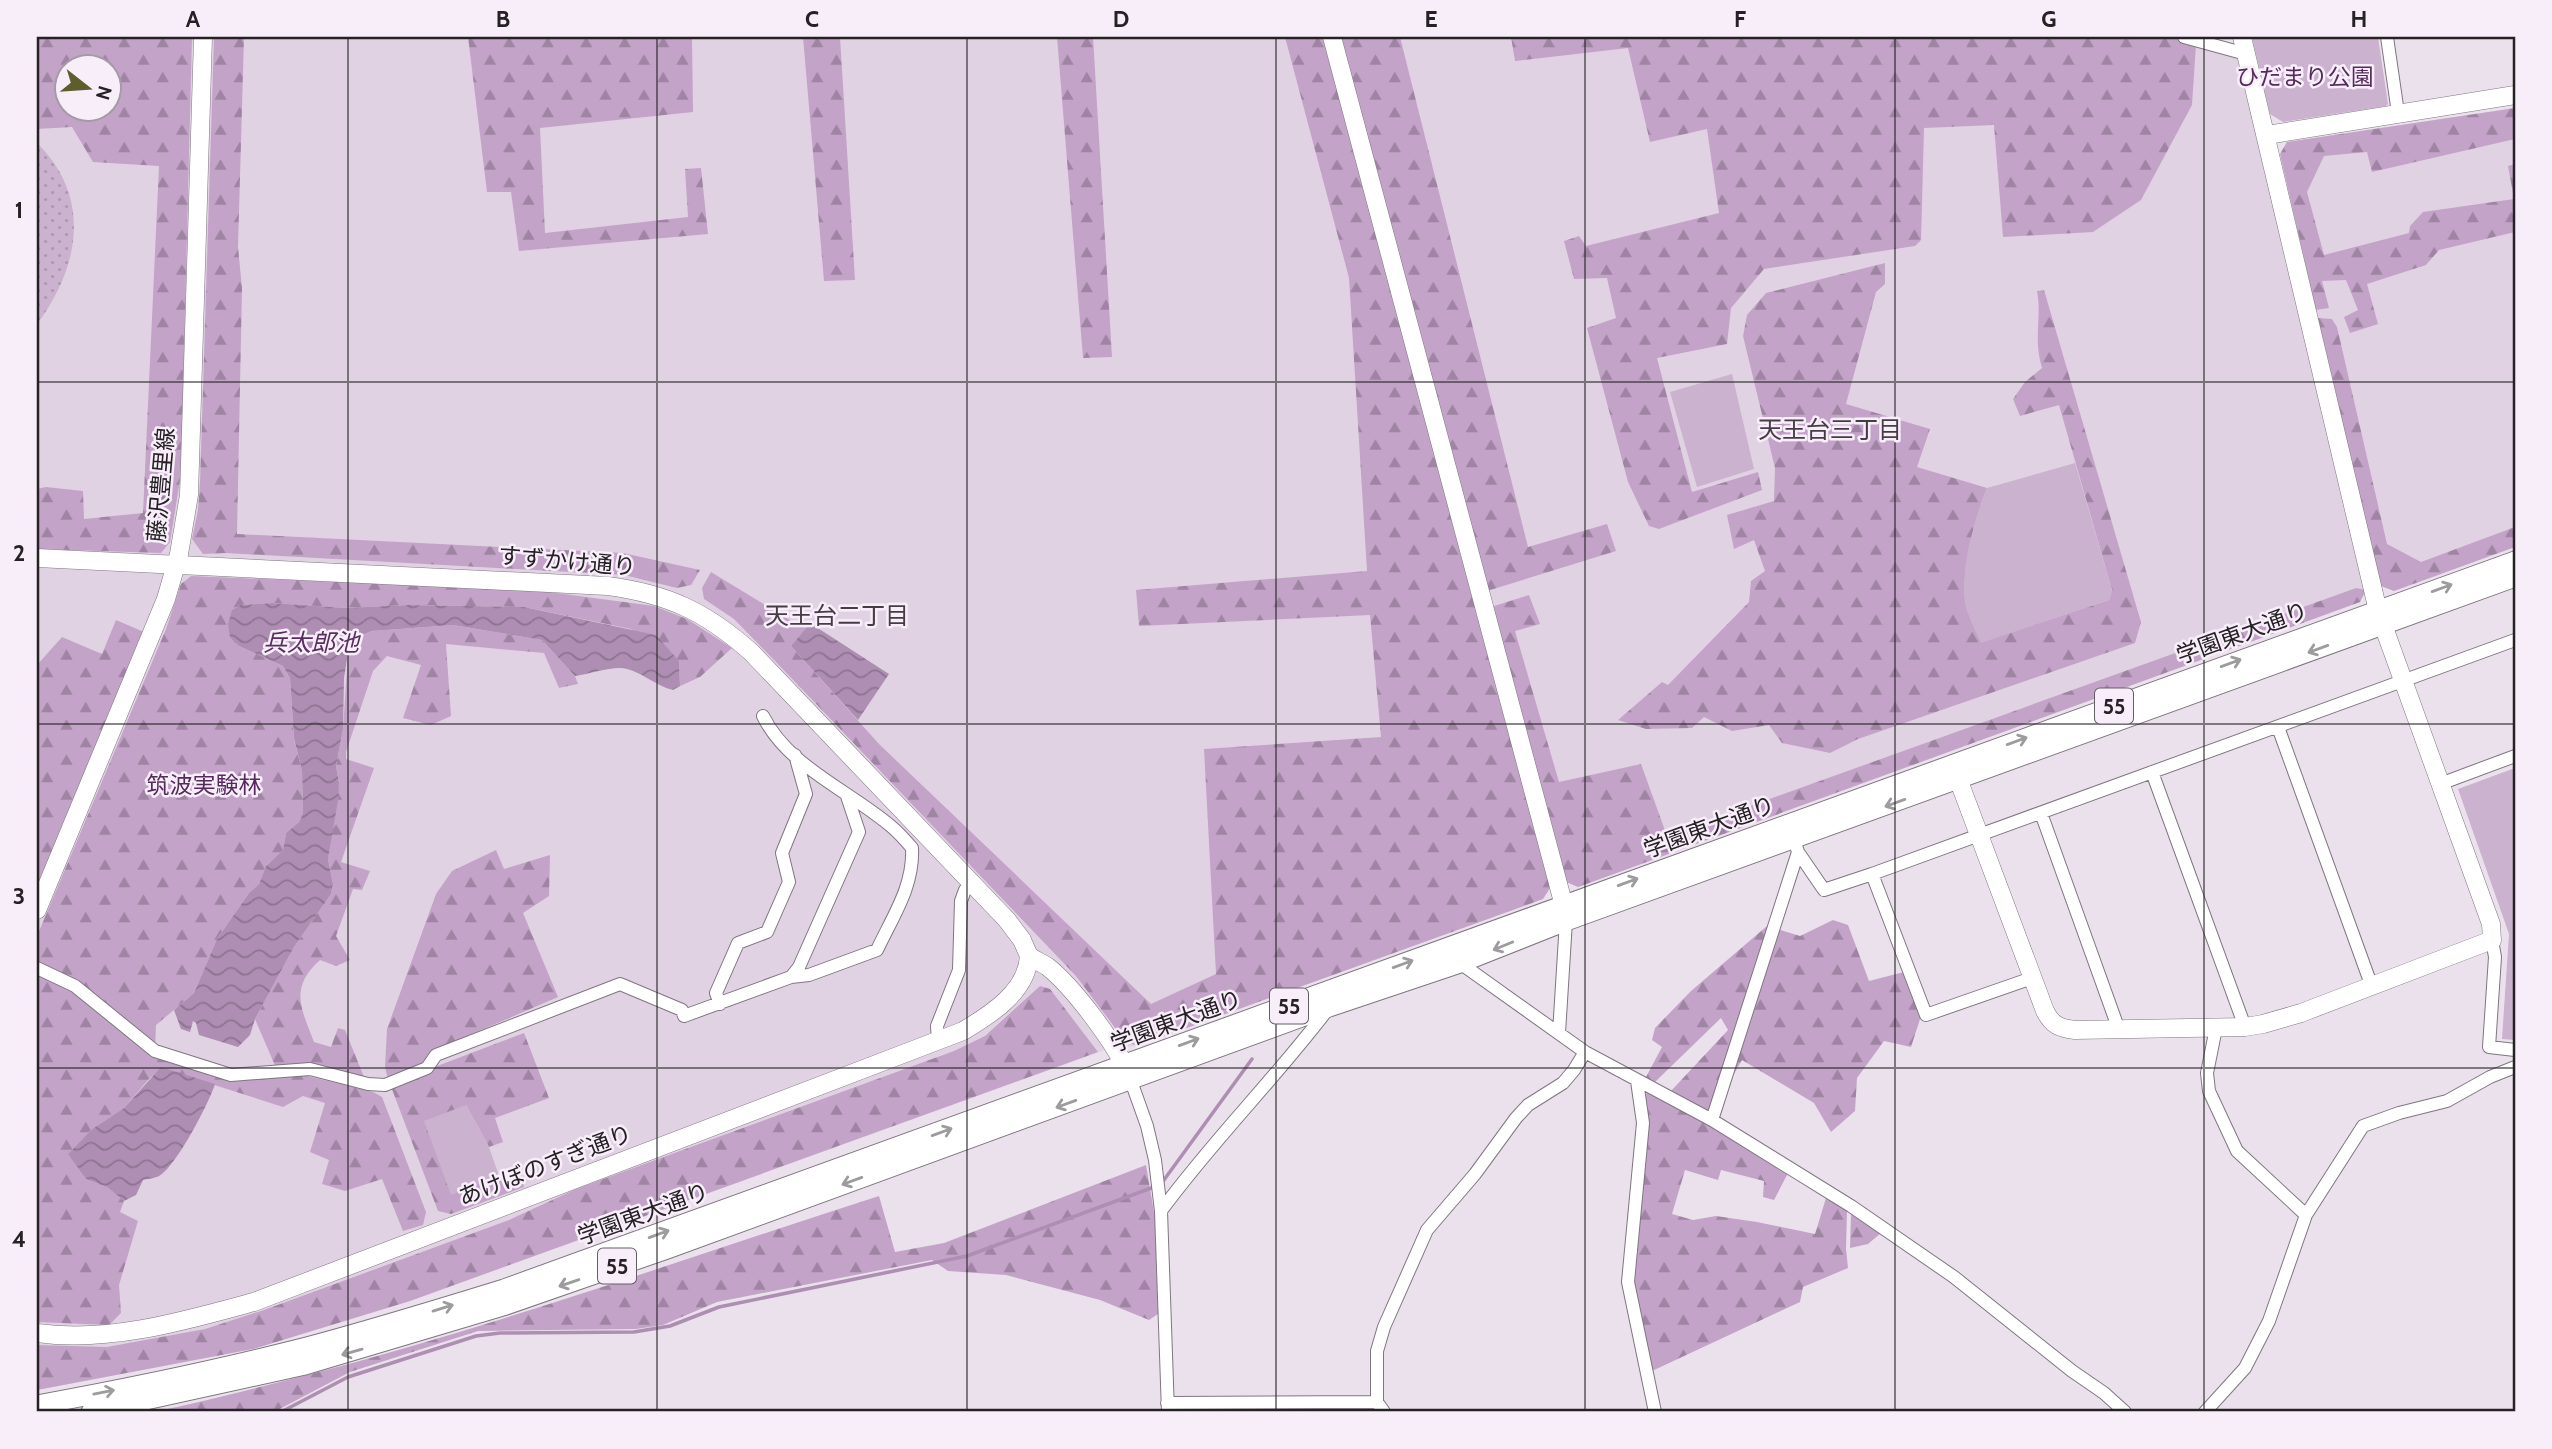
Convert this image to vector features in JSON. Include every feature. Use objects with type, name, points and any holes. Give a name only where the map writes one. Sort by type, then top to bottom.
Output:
[{"type":"main road","name":"学園東大通り","points":[[37,1405],[190,1375],[277,1354],[504,1289],[1128,1073],[2380,618],[2515,561]]},
{"type":"main road","name":"学園東大通り","points":[[2380,618],[2515,577]]},
{"type":"main road","name":"学園東大通り","points":[[91,1412],[305,1365],[490,1310],[667,1249],[1128,1073],[1460,963],[1565,914],[1796,846],[1956,772]]},
{"type":"street","name":"藤沢豊里線","points":[[37,909],[149,643],[177,564],[189,495],[203,37]]},
{"type":"street","points":[[1332,37],[1565,914],[1559,1033]]},
{"type":"street","points":[[2184,37],[2244,46],[2380,618],[2491,924],[2495,957],[2489,1047],[2515,1050]]},
{"type":"street","points":[[2387,37],[2398,113]]},
{"type":"street","points":[[2267,135],[2515,95]]},
{"type":"street","name":"すずかけ通り","points":[[37,558],[608,586],[648,592],[684,605],[716,624],[751,652],[1007,920],[1022,940],[1029,957],[1046,965],[1080,1001],[1128,1073]]},
{"type":"street","points":[[1796,846],[1824,890],[2515,640]]},
{"type":"street","points":[[37,968],[75,986],[155,1051],[231,1076],[310,1069],[368,1084],[385,1085],[427,1068],[436,1055],[620,984],[682,1010],[684,1016],[791,977],[808,975],[877,950],[908,885],[913,868],[912,848],[892,827],[795,755],[772,734],[763,716]]},
{"type":"street","points":[[2278,727],[2372,987]]},
{"type":"street","points":[[720,1004],[716,993],[738,943],[767,932],[789,882],[782,853],[806,794],[795,755]]},
{"type":"street","points":[[2440,783],[2515,756]]},
{"type":"street","points":[[1956,772],[2032,978],[2045,1011],[2054,1025],[2074,1030],[2245,1027],[2288,1017],[2493,940]]},
{"type":"street","points":[[2152,772],[2245,1027]]},
{"type":"street","points":[[791,977],[799,968],[859,832],[847,796]]},
{"type":"street","points":[[2040,813],[2119,1030]]},
{"type":"street","points":[[1712,1120],[1796,846]]},
{"type":"street","points":[[1872,874],[1926,1015],[2032,978]]},
{"type":"street","points":[[938,1041],[937,1026],[959,970],[961,901],[965,890]]},
{"type":"street","name":"あけぼのすぎ通り","points":[[37,1333],[68,1337],[99,1336],[179,1321],[254,1302],[963,1031],[982,1020],[1015,991],[1026,973],[1029,957]]},
{"type":"street","points":[[1460,963],[1586,1052],[1712,1120],[1851,1206],[1954,1277],[2125,1412]]},
{"type":"street","points":[[1161,1211],[1187,1175],[1298,1049],[1329,1007]]},
{"type":"street","points":[[2216,1028],[2207,1073],[2209,1091],[2237,1151],[2306,1215]]},
{"type":"street","points":[[1128,1073],[1156,1160],[1161,1211],[1168,1408],[1381,1407],[1377,1351],[1384,1327],[1427,1230],[1475,1174],[1516,1118],[1528,1105],[1563,1083],[1586,1052]]},
{"type":"street","points":[[2205,1412],[2245,1368],[2269,1321],[2306,1215],[2363,1126],[2399,1113],[2447,1101],[2490,1077],[2515,1067]]},
{"type":"street","points":[[1637,1081],[1643,1123],[1628,1282],[1655,1412]]},
{"type":"shaded area","points":[[37,37],[1326,37],[1543,899],[1137,1046],[1113,1047],[410,1301],[253,1349],[37,1390]]},
{"type":"shaded area","points":[[1340,37],[2169,37],[2237,56],[2243,63],[2366,590],[2360,602],[1578,887],[1564,881]]},
{"type":"shaded area","points":[[2515,108],[2515,547],[2394,591],[2381,586],[2280,154],[2287,142]]},
{"type":"green space","points":[[37,37],[192,37],[181,474],[170,542],[161,553],[37,549],[37,489],[46,487],[83,491],[84,519],[143,513],[159,166],[93,162],[72,127],[37,129]]},
{"type":"green space","points":[[214,37],[244,37],[238,247],[242,288],[237,534],[623,553],[700,570],[691,585],[677,588],[624,575],[226,553],[203,554],[192,539],[200,483]]},
{"type":"green space","points":[[468,37],[692,37],[693,112],[540,128],[545,233],[688,217],[685,169],[701,168],[708,234],[519,251],[511,192],[487,192]]},
{"type":"green space","points":[[803,37],[840,37],[855,280],[824,281]]},
{"type":"green space","points":[[1057,37],[1093,37],[1112,357],[1083,358]]},
{"type":"green space","points":[[1285,37],[1326,37],[1552,885],[1543,899],[1137,1046],[1125,1041],[1076,976],[776,662],[734,619],[704,599],[702,588],[711,572],[795,623],[800,617],[810,623],[791,646],[879,744],[1151,1004],[1216,974],[1204,749],[1381,737],[1370,615],[1139,626],[1136,590],[1367,571],[1349,278]]},
{"type":"green space","points":[[1340,37],[1400,37],[1528,547],[1607,524],[1616,551],[1487,591]]},
{"type":"green space","points":[[1511,37],[2169,37],[2196,44],[2192,105],[2141,200],[2093,232],[2003,237],[1994,125],[1924,128],[1921,240],[1915,246],[1764,269],[1731,308],[1727,344],[1657,358],[1692,492],[1758,472],[1762,490],[1659,529],[1649,526],[1628,482],[1587,328],[1616,318],[1607,278],[1574,279],[1564,241],[1579,236],[1586,246],[1719,213],[1707,129],[1650,142],[1628,48],[1515,61]]},
{"type":"green space","name":"ひだまり公園","points":[[2252,37],[2378,37],[2388,104],[2283,122],[2270,114]]},
{"type":"green space","points":[[2515,108],[2515,139],[2372,172],[2367,152],[2324,156],[2307,192],[2324,255],[2409,233],[2410,226],[2423,212],[2514,199],[2508,166],[2515,164],[2515,232],[2439,250],[2426,265],[2367,284],[2378,324],[2350,333],[2344,317],[2358,310],[2346,280],[2322,281],[2329,308],[2316,310],[2280,154],[2287,142]]},
{"type":"green space","points":[[37,143],[55,164],[66,186],[73,209],[74,232],[63,279],[37,324]]},
{"type":"green space","points":[[1885,263],[1885,284],[1876,292],[1846,404],[1930,429],[1917,467],[1987,488],[1970,543],[1965,572],[1966,606],[1981,642],[2109,600],[2112,590],[2059,405],[2020,416],[2013,399],[2025,382],[2042,368],[2038,347],[2037,291],[2044,290],[2141,622],[2135,643],[1858,739],[1830,753],[1782,743],[1769,725],[1732,731],[1704,717],[1692,728],[1646,729],[1618,720],[1662,682],[1668,685],[1749,602],[1751,581],[1765,571],[1754,540],[1734,549],[1727,515],[1774,501],[1775,468],[1743,336],[1747,315],[1766,293]]},
{"type":"green space","points":[[2318,318],[2332,319],[2337,327],[2387,544],[2421,562],[2515,527],[2515,547],[2394,591],[2381,586]]},
{"type":"green space","points":[[1732,374],[1754,469],[1697,487],[1670,392]]},
{"type":"green space","points":[[2075,463],[2112,590],[2109,600],[1981,643],[1968,612],[1964,587],[1970,543],[1987,488]]},
{"type":"green space","name":"筑波実験林","points":[[191,576],[534,590],[654,606],[687,619],[732,648],[700,677],[680,686],[679,661],[631,629],[524,607],[409,605],[346,608],[272,603],[240,605],[232,610],[239,646],[283,666],[290,678],[294,739],[302,771],[303,813],[299,822],[286,833],[283,850],[266,866],[259,884],[249,893],[217,939],[194,993],[156,1025],[155,1051],[160,1056],[234,1081],[299,1074],[373,1092],[382,1097],[426,1212],[423,1225],[403,1231],[382,1179],[345,1191],[322,1184],[329,1160],[310,1152],[325,1103],[303,1096],[283,1107],[161,1068],[124,1108],[92,1129],[69,1153],[86,1179],[107,1187],[124,1201],[120,1212],[138,1221],[119,1285],[121,1313],[109,1325],[37,1322],[37,936],[166,629],[181,584]]},
{"type":"green space","points":[[2356,588],[2366,590],[2360,602],[1578,887],[1564,881],[1491,607],[1529,595],[1540,624],[1515,631],[1559,782],[1641,764],[1667,836]]},
{"type":"green space","points":[[116,620],[144,632],[37,888],[37,665],[62,637],[102,654]]},
{"type":"green space","points":[[453,625],[542,640],[575,676],[578,684],[559,688],[544,653],[446,644],[451,716],[431,725],[403,718],[421,665],[387,656],[373,671],[346,759],[374,768],[341,862],[370,871],[362,890],[353,889],[336,936],[350,960],[336,966],[320,960],[304,980],[300,999],[314,1042],[331,1047],[338,1028],[345,1030],[364,1077],[276,1068],[255,1019],[294,947],[331,894],[333,884],[328,859],[339,783],[336,766],[343,729],[348,653],[357,637],[372,631]]},
{"type":"green space","points":[[2515,768],[2515,1040],[2502,1039],[2509,934],[2458,789]]},
{"type":"green space","points":[[496,850],[504,869],[550,855],[549,896],[523,913],[558,997],[430,1052],[422,1065],[388,1079],[385,1067],[387,1029],[436,894],[452,871]]},
{"type":"green space","points":[[1833,920],[1848,925],[1869,981],[1908,971],[1921,1016],[1911,1047],[1884,1041],[1857,1078],[1855,1111],[1831,1132],[1814,1103],[1742,1060],[1711,1114],[1671,1091],[1728,1030],[1721,1018],[1655,1082],[1646,1077],[1662,1047],[1652,1040],[1655,1028],[1691,991],[1767,926],[1800,936]]},
{"type":"green space","points":[[1040,986],[1050,989],[1098,1052],[410,1301],[253,1349],[37,1390],[37,1345],[107,1347],[205,1329],[264,1310],[509,1220],[576,1189],[954,1051],[985,1036]]},
{"type":"green space","points":[[524,1033],[549,1098],[495,1118],[503,1142],[489,1147],[466,1105],[451,1194],[517,1169],[524,1187],[451,1214],[438,1211],[390,1084]]},
{"type":"green space","points":[[1648,1092],[1713,1125],[1788,1173],[1774,1200],[1763,1197],[1764,1181],[1721,1170],[1718,1180],[1685,1170],[1672,1214],[1693,1220],[1716,1216],[1815,1234],[1826,1198],[1847,1210],[1848,1268],[1803,1287],[1800,1302],[1652,1371],[1633,1278],[1642,1098]]},
{"type":"green space","points":[[466,1105],[489,1147],[499,1176],[451,1195],[424,1121]]},
{"type":"green space","points":[[1146,1165],[1155,1218],[1158,1314],[1149,1320],[1100,1300],[1006,1275],[948,1271],[932,1260],[717,1302],[663,1325],[636,1329],[478,1331],[350,1372],[274,1412],[152,1412],[307,1375],[451,1335],[879,1196],[895,1252],[944,1243]]},
{"type":"green space","points":[[1851,1213],[1881,1233],[1868,1244],[1850,1248]]},
{"type":"water","name":"兵太郎池","points":[[272,603],[346,608],[409,605],[524,607],[656,635],[679,661],[680,686],[673,690],[634,671],[620,668],[575,676],[542,640],[453,625],[372,631],[357,637],[348,653],[344,678],[343,729],[336,766],[338,800],[328,859],[333,884],[331,894],[294,947],[255,1019],[250,1035],[238,1047],[199,1035],[193,1021],[190,1032],[181,1029],[174,1010],[194,993],[217,939],[249,893],[259,884],[266,866],[283,850],[286,833],[299,822],[303,813],[302,771],[294,738],[290,678],[283,666],[239,646],[230,637],[228,624],[232,610],[240,605]]},
{"type":"water","points":[[810,623],[889,674],[858,720],[791,646]]},
{"type":"water","points":[[161,1067],[215,1084],[199,1119],[174,1160],[159,1176],[143,1180],[136,1195],[124,1201],[107,1187],[86,1179],[68,1154],[92,1129],[124,1108]]},
{"type":"waterway","points":[[1161,1184],[1252,1059]]},
{"type":"waterway","points":[[281,1412],[348,1377],[476,1336],[500,1333],[634,1332],[670,1326],[719,1307],[967,1256],[1154,1187]]},
{"type":"district","name":"天王台三丁目","points":[[1830,429]]},
{"type":"district","name":"天王台二丁目","points":[[837,615]]}]
